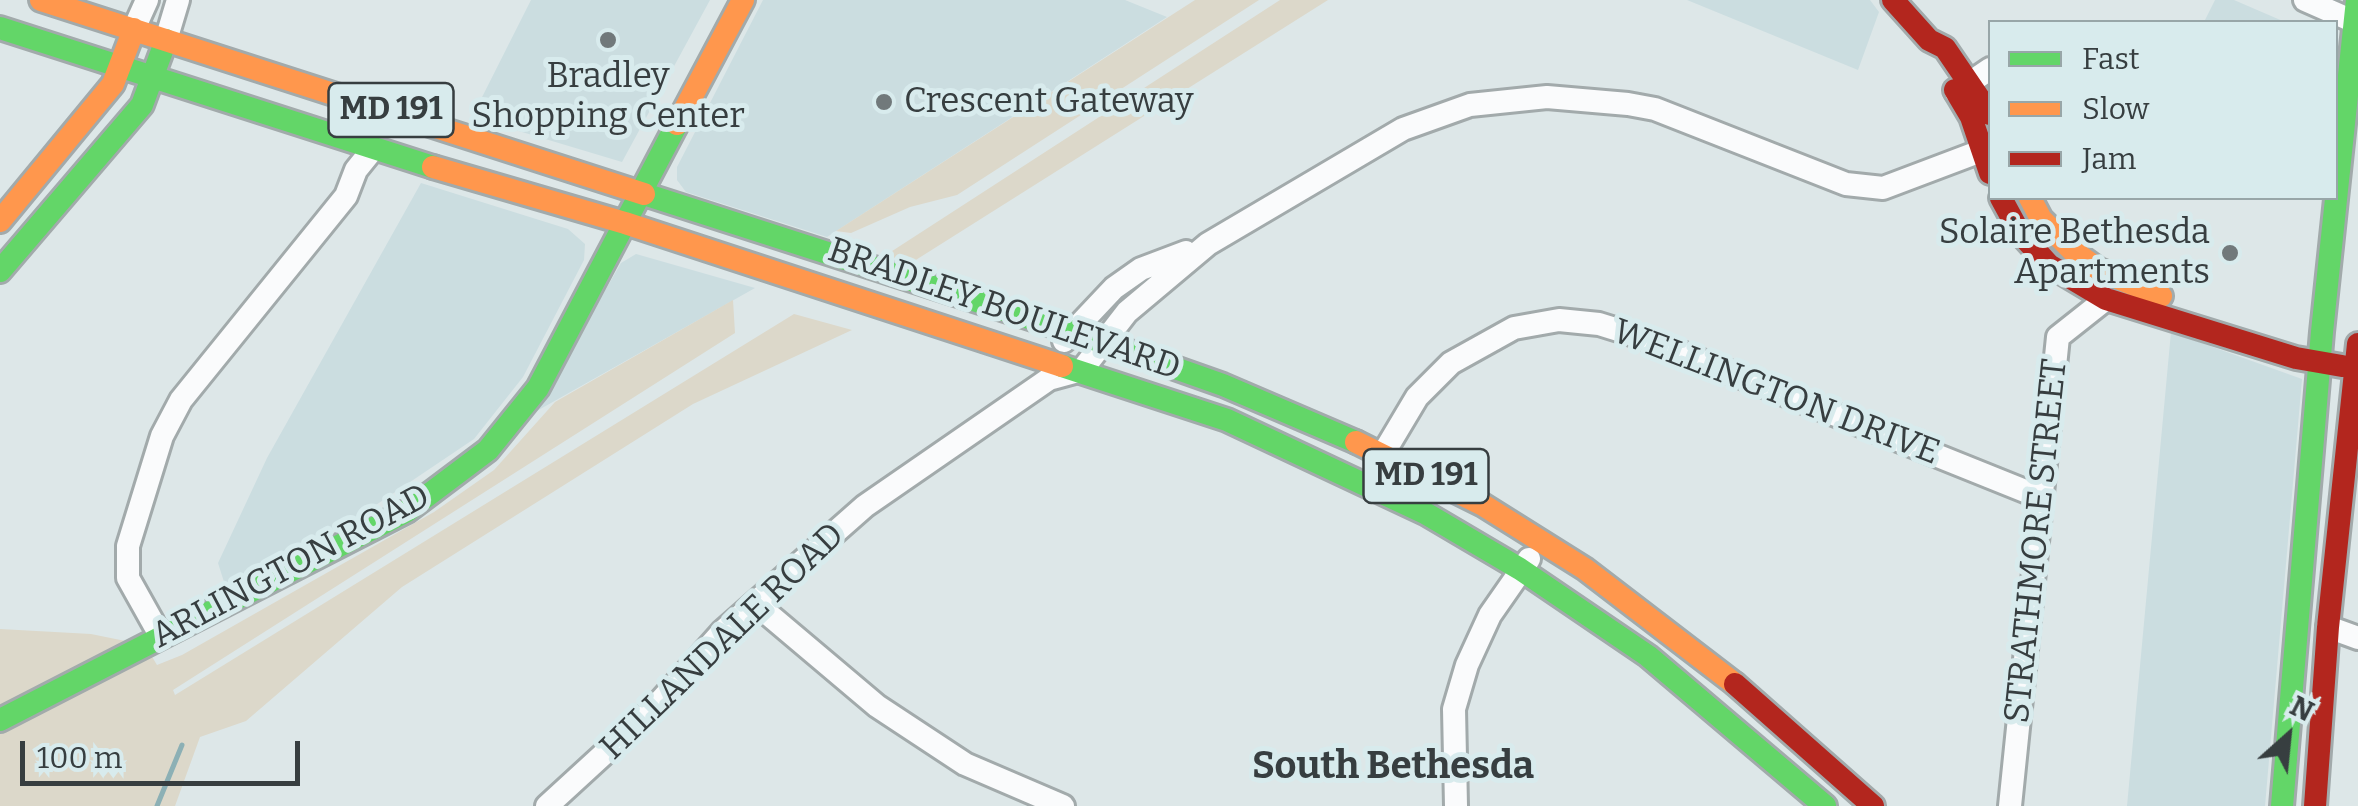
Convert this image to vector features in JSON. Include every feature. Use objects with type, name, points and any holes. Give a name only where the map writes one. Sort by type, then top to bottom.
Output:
[{"type":"main road","name":"BRADLEY BOULEVARD","points":[[41,0],[642,190],[1102,342],[1223,385],[1383,454],[1544,541],[1762,704],[1873,806]]},
{"type":"main road","name":"ARLINGTON ROAD","points":[[0,720],[407,511],[488,450],[538,388],[743,0]]},
{"type":"main road","points":[[1893,0],[1930,40],[1932,60],[1973,81],[1988,110]]},
{"type":"main road","points":[[2338,172],[2357,15]]},
{"type":"main road","name":"BRADLEY BOULEVARD","points":[[0,28],[373,149],[625,223],[1048,369],[1082,370],[1245,428],[1425,513],[1520,569],[1648,656],[1825,806]]},
{"type":"main road","points":[[0,221],[74,136],[113,84],[134,29]]},
{"type":"main road","points":[[3,264],[142,106],[166,40]]},
{"type":"main road","points":[[1973,81],[1971,117],[1988,169]]},
{"type":"main road","points":[[2002,200],[2032,248],[2077,284],[2106,298],[2296,358],[2356,370]]},
{"type":"main road","points":[[2031,200],[2054,233],[2100,270],[2298,345],[2321,360]]},
{"type":"main road","points":[[2282,806],[2335,200]]},
{"type":"main road","points":[[2315,806],[2328,627],[2358,344]]},
{"type":"street","points":[[134,29],[146,0]]},
{"type":"street","points":[[166,40],[178,0]]},
{"type":"street","points":[[2306,0],[2357,15]]},
{"type":"street","points":[[1082,370],[1127,312],[1208,244],[1402,128],[1470,105],[1547,98],[1654,109],[1846,184],[1866,188],[1895,185],[1981,150]]},
{"type":"street","points":[[161,637],[128,578],[128,546],[162,436],[181,400],[346,196],[356,170],[373,149]]},
{"type":"street","name":"HILLANDALE ROAD","points":[[547,806],[655,707],[722,632],[865,506],[1048,369],[1072,332],[1114,288],[1141,270],[1208,244]]},
{"type":"street","points":[[2077,284],[2100,270]]},
{"type":"street","name":"STRATHMORE STREET","points":[[2010,806],[2058,337],[2106,298]]},
{"type":"street","name":"WELLINGTON DRIVE","points":[[1383,454],[1417,397],[1451,362],[1514,328],[1560,320],[1599,324],[1647,339],[2040,497]]},
{"type":"street","points":[[1456,806],[1454,709],[1466,665],[1490,616],[1520,569],[1544,541]]},
{"type":"street","points":[[756,603],[877,706],[965,764],[1063,806]]},
{"type":"street","points":[[2328,627],[2358,638]]},
{"type":"shaded area","points":[[531,0],[710,0],[622,162],[472,117]]},
{"type":"shaded area","points":[[763,0],[1125,0],[1167,17],[827,237],[686,192],[677,180],[677,167]]},
{"type":"shaded area","points":[[1195,0],[1259,0],[957,195],[910,207],[851,233],[836,231]]},
{"type":"shaded area","points":[[1280,0],[1328,0],[911,263],[886,255]]},
{"type":"shaded area","points":[[1687,0],[1870,0],[1879,12],[1858,70]]},
{"type":"shaded area","points":[[2215,0],[2234,0],[2280,20],[2205,20]]},
{"type":"shaded area","points":[[421,183],[568,229],[585,244],[584,260],[523,377],[474,439],[361,515],[225,585],[218,563],[267,458]]},
{"type":"shaded area","points":[[636,254],[755,288],[535,412],[621,263]]},
{"type":"shaded area","points":[[733,300],[735,333],[173,690],[175,695],[794,314],[852,330],[693,404],[402,587],[246,721],[200,737],[175,806],[0,806],[0,629],[91,634],[145,645],[157,665],[182,655],[434,512],[494,470],[555,402]]},
{"type":"shaded area","points":[[2171,332],[2302,379],[2265,806],[2127,806]]},
{"type":"waterway","points":[[157,806],[182,745]]},
{"type":"traffic: fast","points":[[2338,180],[2357,0]]},
{"type":"traffic: fast","points":[[0,28],[433,167]]},
{"type":"traffic: fast","points":[[0,271],[142,105],[166,40]]},
{"type":"traffic: fast","points":[[0,720],[407,511],[488,450],[538,388],[677,124]]},
{"type":"traffic: fast","points":[[644,194],[1073,332],[1223,385],[1356,442]]},
{"type":"traffic: fast","points":[[2282,806],[2336,200]]},
{"type":"traffic: fast","points":[[1062,366],[1227,420],[1425,513],[1520,569],[1648,656],[1825,806]]},
{"type":"traffic: slow","points":[[41,0],[644,194]]},
{"type":"traffic: slow","points":[[677,124],[743,0]]},
{"type":"traffic: slow","points":[[0,221],[113,84],[134,29]]},
{"type":"traffic: slow","points":[[433,167],[625,223],[1062,366]]},
{"type":"traffic: slow","points":[[2031,200],[2041,219],[2073,251],[2099,270],[2161,296]]},
{"type":"traffic: slow","points":[[1356,442],[1483,505],[1585,569],[1735,684]]},
{"type":"traffic: jam","points":[[1893,0],[1929,40],[1945,48],[1988,111]]},
{"type":"traffic: jam","points":[[1955,90],[1971,117],[1988,167]]},
{"type":"traffic: jam","points":[[2002,200],[2020,233],[2049,265],[2106,299],[2296,358],[2342,366]]},
{"type":"traffic: jam","points":[[2315,806],[2328,627],[2358,344]]},
{"type":"traffic: jam","points":[[1735,684],[1873,806]]},
{"type":"place","name":"Bradley Shopping Center","points":[[608,40]]},
{"type":"place","name":"Crescent Gateway","points":[[884,102]]},
{"type":"place","name":"Solaire Bethesda Apartments","points":[[2230,253]]},
{"type":"district","name":"South Bethesda","points":[[1393,767]]}]
